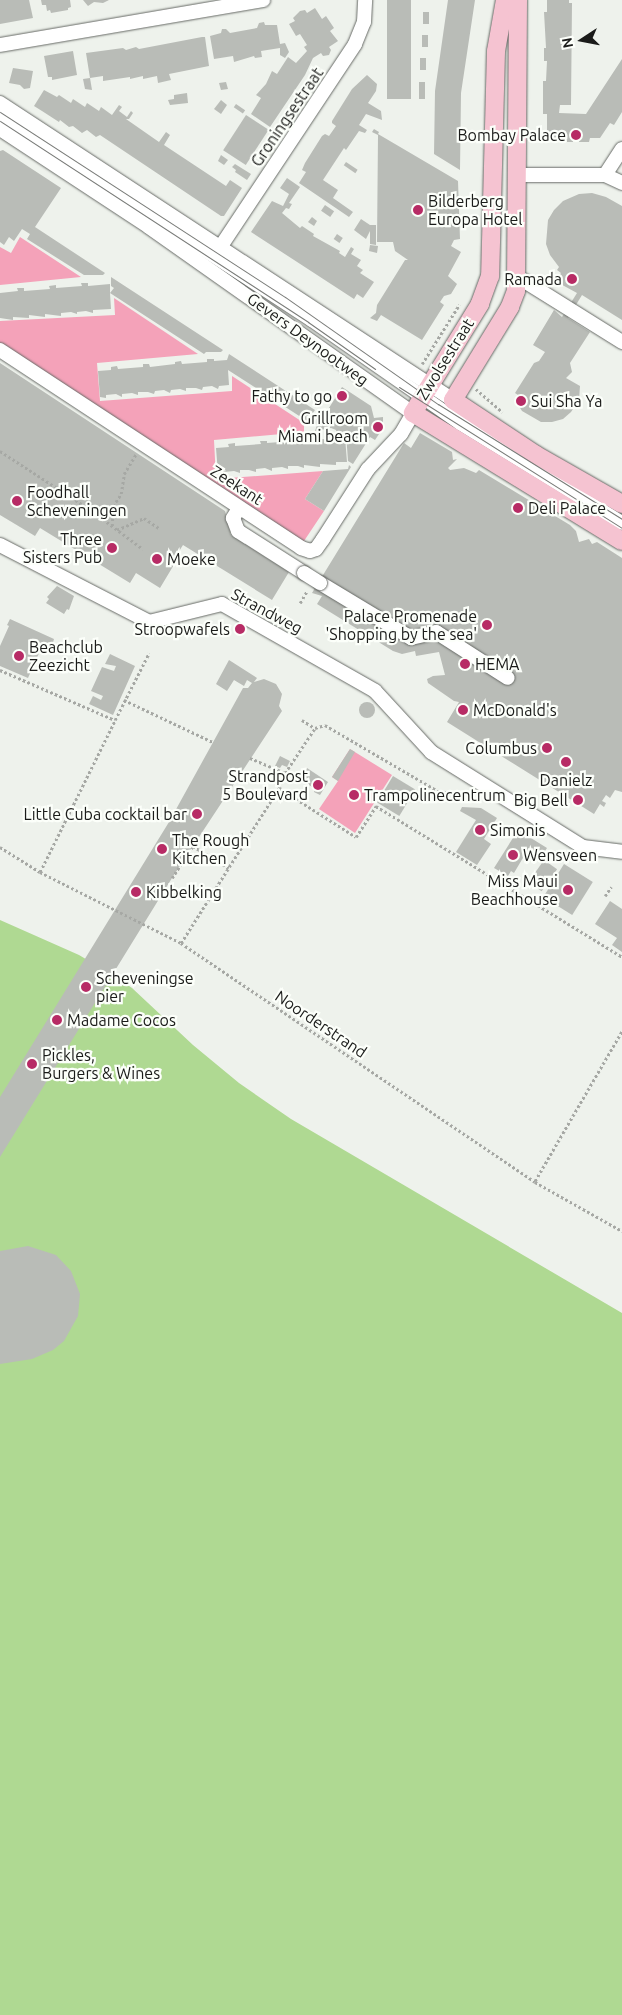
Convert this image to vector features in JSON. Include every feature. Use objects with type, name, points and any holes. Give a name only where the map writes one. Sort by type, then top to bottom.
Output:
[{"type":"main road","name":"Zwolsestraat","points":[[424,400],[480,304],[490,276],[496,51],[505,0]]},
{"type":"main road","name":"Zwolsestraat","points":[[453,400],[510,307],[516,290],[518,277],[518,0]]},
{"type":"main road","name":"Gevers Deynootweg","points":[[424,400],[622,541]]},
{"type":"main road","name":"Gevers Deynootweg","points":[[453,400],[536,455],[622,504]]},
{"type":"street","points":[[0,44],[263,0]]},
{"type":"street","name":"Groningsestraat","points":[[220,246],[355,44],[364,22],[365,0]]},
{"type":"street","name":"Gevers Deynootweg","points":[[0,103],[220,246],[424,400]]},
{"type":"street","name":"Gevers Deynootweg","points":[[0,116],[312,320],[424,400],[453,400]]},
{"type":"street","name":"Gevers Deynootweg","points":[[0,129],[164,238],[622,523]]},
{"type":"street","points":[[605,175],[622,149]]},
{"type":"street","points":[[518,176],[605,175],[622,183]]},
{"type":"street","points":[[518,277],[622,342]]},
{"type":"street","name":"Zeekant","points":[[0,350],[239,508],[301,548],[310,551],[316,549],[368,469],[401,434],[424,400]]},
{"type":"street","name":"Zwolsestraat","points":[[424,400],[453,400]]},
{"type":"street","points":[[239,508],[233,518],[238,532],[411,638],[436,632],[508,678]]},
{"type":"street","name":"Strandweg","points":[[0,545],[149,622],[222,604],[375,691],[431,752],[574,842],[583,847],[622,852]]},
{"type":"path","name":"Zwolsestraat","points":[[424,361],[464,297]]},
{"type":"path","points":[[0,451],[91,510],[143,549]]},
{"type":"path","points":[[112,526],[113,506],[121,494],[126,468],[136,453]]},
{"type":"path","points":[[91,510],[113,506]]},
{"type":"path","points":[[117,530],[144,518],[158,528]]},
{"type":"path","points":[[40,872],[149,653]]},
{"type":"path","points":[[0,670],[115,720]]},
{"type":"path","points":[[124,700],[213,742]]},
{"type":"path","points":[[302,720],[316,728]]},
{"type":"path","points":[[181,943],[280,788],[285,773],[316,728],[325,725],[438,791],[464,795]]},
{"type":"path","points":[[250,758],[285,773]]},
{"type":"path","points":[[280,788],[356,837],[376,806],[622,957]]},
{"type":"path","points":[[172,878],[193,846],[229,868]]},
{"type":"path","name":"Noorderstrand","points":[[0,847],[40,872],[181,943],[534,1182],[622,1231]]},
{"type":"path","points":[[605,896],[611,888]]},
{"type":"path","points":[[534,1182],[622,1031]]},
{"type":"shaded area","points":[[20,237],[81,277],[0,285],[0,247],[11,253]]},
{"type":"shaded area","points":[[114,298],[198,354],[97,363],[100,401],[232,391],[232,376],[304,423],[304,432],[214,440],[216,479],[323,471],[305,499],[324,511],[302,544],[0,343],[0,321],[115,315]]},
{"type":"shaded area","name":"Trampolinecentrum","points":[[350,749],[392,775],[355,833],[319,809],[338,781],[332,777]]},
{"type":"shaded area","points":[[0,920],[79,955],[116,977],[132,988],[193,1045],[239,1083],[291,1119],[622,1313],[622,2015],[0,2015]]},
{"type":"building","points":[[0,0],[29,0],[33,18],[0,24]]},
{"type":"building","points":[[41,0],[70,0],[71,7],[68,10],[51,13],[50,10],[47,11],[46,5],[42,5]]},
{"type":"building","points":[[83,0],[109,0],[103,3],[94,2],[88,6]]},
{"type":"building","points":[[387,0],[411,0],[411,99],[387,99]]},
{"type":"building","points":[[448,0],[475,0],[461,93],[460,170],[434,154],[435,91]]},
{"type":"building","points":[[547,0],[569,0],[569,3],[572,3],[571,105],[560,105],[559,113],[586,114],[622,59],[622,112],[614,125],[610,123],[600,138],[590,138],[589,142],[579,142],[579,138],[573,138],[573,142],[556,142],[556,138],[547,137],[547,114],[543,114],[543,81],[546,81],[547,61],[544,61],[544,48],[546,48],[544,12],[547,12]]},
{"type":"building","points":[[315,8],[322,19],[326,16],[334,28],[330,31],[338,41],[329,47],[331,50],[329,55],[323,56],[321,53],[313,58],[305,75],[270,127],[251,114],[261,98],[256,95],[266,84],[272,71],[277,74],[288,57],[296,63],[307,51],[304,47],[307,45],[300,34],[296,36],[289,24],[295,21],[293,18],[300,11],[305,10],[307,13]]},
{"type":"building","points":[[423,12],[429,12],[429,24],[423,24]]},
{"type":"building","points":[[264,22],[265,25],[277,25],[280,44],[285,43],[289,52],[285,58],[280,55],[280,48],[261,51],[262,57],[255,58],[254,56],[234,62],[233,56],[214,59],[210,36],[221,33],[222,29],[226,29],[230,33],[257,28],[259,23]]},
{"type":"building","points":[[422,35],[428,35],[428,47],[422,47]]},
{"type":"building","points":[[205,37],[209,66],[169,74],[171,80],[158,83],[157,76],[143,79],[143,76],[103,81],[103,76],[90,78],[86,53],[123,48],[126,50],[136,47],[139,49]]},
{"type":"building","points":[[73,51],[77,75],[52,80],[52,77],[48,77],[44,56]]},
{"type":"building","points":[[420,58],[426,58],[426,70],[420,70]]},
{"type":"building","points":[[13,68],[33,71],[30,88],[24,89],[20,85],[9,83]]},
{"type":"building","points":[[367,75],[377,84],[376,91],[368,103],[381,111],[382,120],[366,114],[359,125],[367,130],[365,133],[359,131],[346,150],[344,148],[323,180],[338,190],[333,198],[353,212],[349,217],[299,183],[306,172],[302,170],[305,163],[322,136],[325,134],[329,136],[336,126],[332,121],[352,89]]},
{"type":"building","points":[[90,78],[92,90],[85,89],[83,79]]},
{"type":"building","points":[[226,82],[228,89],[221,90],[219,83]]},
{"type":"building","points":[[419,82],[425,82],[425,99],[419,99]]},
{"type":"building","points":[[44,90],[57,97],[59,95],[71,103],[73,99],[85,107],[87,103],[99,111],[101,107],[112,115],[119,105],[122,107],[119,111],[127,117],[131,111],[133,113],[129,119],[126,119],[159,142],[166,132],[170,135],[164,145],[226,186],[230,180],[242,188],[224,216],[221,216],[100,135],[96,137],[87,130],[82,133],[73,126],[69,127],[60,120],[59,122],[34,106]]},
{"type":"building","points":[[187,93],[188,103],[170,105],[168,100],[174,99],[174,95]]},
{"type":"building","points":[[221,100],[227,105],[221,114],[214,109]]},
{"type":"building","points":[[236,104],[245,110],[243,113],[234,107]]},
{"type":"building","points":[[246,115],[269,130],[246,165],[223,150]]},
{"type":"building","name":"Bilderberg Europa Hotel","points":[[374,129],[379,132],[378,134],[458,181],[460,239],[454,240],[451,246],[461,252],[448,276],[457,284],[451,294],[444,296],[440,302],[444,305],[422,340],[381,315],[377,321],[370,318],[376,313],[377,305],[405,260],[408,260],[395,251],[393,242],[377,242],[378,135],[372,132]]},
{"type":"building","points":[[3,150],[61,188],[35,227],[105,273],[103,275],[84,275],[27,239],[30,234],[22,229],[14,241],[9,237],[4,245],[0,242],[0,151]]},
{"type":"building","points":[[221,155],[228,160],[224,165],[218,161]]},
{"type":"building","points":[[346,162],[358,170],[355,173],[344,165]]},
{"type":"building","points":[[235,164],[251,174],[247,180],[235,172],[236,170],[232,167]]},
{"type":"building","points":[[287,178],[300,187],[289,203],[292,204],[289,209],[286,208],[282,213],[300,228],[302,226],[314,234],[313,236],[340,251],[339,253],[345,257],[351,247],[354,249],[351,254],[361,260],[357,266],[363,270],[360,273],[374,282],[363,298],[357,294],[354,299],[251,232],[272,201],[283,206],[289,194],[280,188]]},
{"type":"building","points":[[592,193],[606,197],[622,206],[622,320],[582,295],[568,318],[590,332],[570,363],[572,372],[566,378],[580,386],[579,400],[571,412],[563,419],[541,422],[522,411],[517,403],[521,397],[515,393],[534,363],[539,361],[545,352],[533,345],[554,310],[562,317],[577,293],[555,281],[561,273],[557,270],[559,267],[550,255],[546,244],[548,220],[563,201],[579,194]]},
{"type":"building","points":[[325,205],[334,211],[330,217],[321,211]]},
{"type":"building","points":[[312,217],[317,221],[314,226],[308,222]]},
{"type":"building","points":[[361,219],[370,225],[376,225],[376,245],[370,244],[370,231],[366,239],[354,230]]},
{"type":"building","points":[[337,234],[343,238],[339,243],[334,239]]},
{"type":"building","points":[[370,245],[378,246],[377,253],[369,251]]},
{"type":"building","points":[[111,277],[223,350],[221,352],[206,352],[204,354],[110,293],[114,288],[111,286]]},
{"type":"building","points":[[81,283],[88,283],[88,286],[110,284],[111,309],[93,310],[93,313],[86,311],[77,312],[77,314],[71,312],[61,313],[61,316],[29,315],[29,318],[13,317],[13,320],[0,318],[0,293],[18,291],[17,288],[24,288],[24,291],[50,289],[49,286],[56,285],[56,288],[82,286]]},
{"type":"building","points":[[229,354],[315,410],[307,421],[228,370],[229,385],[219,386],[218,389],[212,386],[203,387],[202,390],[186,388],[186,391],[180,389],[171,390],[170,393],[164,390],[155,391],[154,394],[138,392],[138,395],[132,393],[122,394],[122,397],[116,394],[106,395],[106,398],[100,397],[98,371],[111,370],[111,367],[117,366],[118,369],[143,367],[143,364],[149,364],[150,367],[175,364],[175,362],[181,361],[182,364],[207,362],[207,359],[214,359],[214,361],[227,360]]},
{"type":"building","points":[[0,363],[225,511],[231,535],[289,572],[272,600],[183,545],[176,556],[178,558],[160,588],[136,573],[130,583],[40,528],[35,536],[0,515]]},
{"type":"building","points":[[342,387],[371,406],[374,418],[383,417],[383,428],[375,440],[370,437],[353,464],[348,461],[346,433],[337,435],[336,430],[331,428],[315,431],[317,425],[314,423],[320,413],[324,416]]},
{"type":"building","name":"Palace Promenade 'Shopping by the sea'","points":[[420,433],[452,452],[453,460],[457,459],[448,468],[450,470],[464,468],[476,473],[479,470],[570,525],[576,531],[579,542],[589,539],[592,544],[597,542],[622,558],[622,792],[615,790],[610,798],[606,795],[602,801],[606,803],[604,807],[600,804],[594,814],[447,722],[459,702],[454,701],[428,683],[427,679],[433,676],[445,675],[439,652],[416,656],[415,651],[402,654],[393,651],[317,604],[322,596],[312,593],[404,443],[411,448]]},
{"type":"building","points":[[331,435],[332,438],[345,437],[347,462],[336,462],[336,465],[320,464],[320,467],[304,465],[304,468],[288,466],[288,469],[282,467],[272,468],[272,471],[265,468],[256,469],[256,472],[240,470],[240,473],[234,471],[224,472],[224,475],[218,473],[216,448],[229,447],[228,444],[235,443],[235,446],[261,444],[260,441],[267,441],[267,443],[293,441],[293,438],[299,438],[300,441],[325,439],[324,436]]},
{"type":"building","points":[[349,465],[351,467],[324,511],[305,499],[323,471],[348,469]]},
{"type":"building","points":[[57,586],[74,596],[69,610],[67,609],[64,614],[46,603],[49,599],[47,597]]},
{"type":"building","name":"Beachclub Zeezicht","points":[[10,619],[54,639],[52,646],[44,642],[28,678],[0,666],[0,646]]},
{"type":"building","points":[[110,654],[135,666],[113,715],[89,704],[93,696],[101,700],[103,696],[91,691],[102,667],[114,671],[116,666],[105,664]]},
{"type":"building","name":"Scheveningse pier","points":[[229,660],[257,678],[254,682],[264,679],[276,684],[282,694],[279,706],[282,711],[172,878],[0,1157],[0,1097],[169,822],[243,688],[248,688],[252,683],[247,680],[244,686],[234,680],[227,691],[216,684]]},
{"type":"building","points":[[367,702],[375,710],[367,718],[359,710]]},
{"type":"building","points":[[350,749],[355,752],[338,781],[332,777]]},
{"type":"building","points":[[280,756],[290,761],[287,767],[282,765],[280,768],[275,766]]},
{"type":"building","name":"Strandpost 5 Boulevard","points":[[307,768],[328,782],[320,795],[314,792],[315,789],[300,779]]},
{"type":"building","points":[[393,776],[415,789],[399,816],[377,803]]},
{"type":"building","name":"Simonis","points":[[462,807],[481,808],[497,818],[484,839],[491,844],[477,865],[456,852],[476,820],[460,811]]},
{"type":"building","name":"Wensveen","points":[[518,830],[547,848],[540,859],[527,851],[514,873],[511,871],[508,876],[494,868]]},
{"type":"building","points":[[544,860],[557,869],[542,891],[529,882]]},
{"type":"building","name":"Miss Maui Beachhouse","points":[[564,864],[593,882],[572,915],[543,897]]},
{"type":"building","points":[[610,901],[622,909],[622,952],[612,945],[617,938],[595,924]]},
{"type":"building","points":[[28,1246],[56,1255],[71,1271],[80,1294],[78,1316],[64,1341],[53,1350],[32,1359],[0,1364],[0,1251]]},
{"type":"tram line","points":[[0,112],[285,297],[438,404],[622,519]]},
{"type":"tram line","points":[[0,121],[308,322],[375,369]]},
{"type":"tram line","points":[[399,387],[622,528]]},
{"type":"place","name":"Bombay Palace","points":[[576,135]]},
{"type":"place","name":"Bilderberg Europa Hotel","points":[[418,210]]},
{"type":"place","name":"Ramada","points":[[572,279]]},
{"type":"place","name":"Fathy to go","points":[[342,396]]},
{"type":"place","name":"Sui Sha Ya","points":[[521,401]]},
{"type":"place","name":"Grillroom Miami beach","points":[[378,427]]},
{"type":"place","name":"Foodhall Scheveningen","points":[[17,501]]},
{"type":"place","name":"Deli Palace","points":[[518,508]]},
{"type":"place","name":"Three Sisters Pub","points":[[112,548]]},
{"type":"place","name":"Moeke","points":[[157,559]]},
{"type":"place","name":"Palace Promenade 'Shopping by the sea'","points":[[487,625]]},
{"type":"place","name":"Stroopwafels","points":[[240,629]]},
{"type":"place","name":"Beachclub Zeezicht","points":[[19,656]]},
{"type":"place","name":"HEMA","points":[[465,664]]},
{"type":"place","name":"McDonald's","points":[[463,710]]},
{"type":"place","name":"Columbus","points":[[547,748]]},
{"type":"place","name":"Danielz","points":[[566,762]]},
{"type":"place","name":"Strandpost 5 Boulevard","points":[[318,785]]},
{"type":"place","name":"Trampolinecentrum","points":[[354,795]]},
{"type":"place","name":"Big Bell","points":[[578,800]]},
{"type":"place","name":"Little Cuba cocktail bar","points":[[197,814]]},
{"type":"place","name":"Simonis","points":[[480,830]]},
{"type":"place","name":"The Rough Kitchen","points":[[162,849]]},
{"type":"place","name":"Wensveen","points":[[513,855]]},
{"type":"place","name":"Miss Maui Beachhouse","points":[[568,890]]},
{"type":"place","name":"Kibbelking","points":[[136,892]]},
{"type":"place","name":"Scheveningse pier","points":[[86,987]]},
{"type":"place","name":"Madame Cocos","points":[[57,1020]]},
{"type":"place","name":"Pickles, Burgers & Wines","points":[[32,1064]]}]
